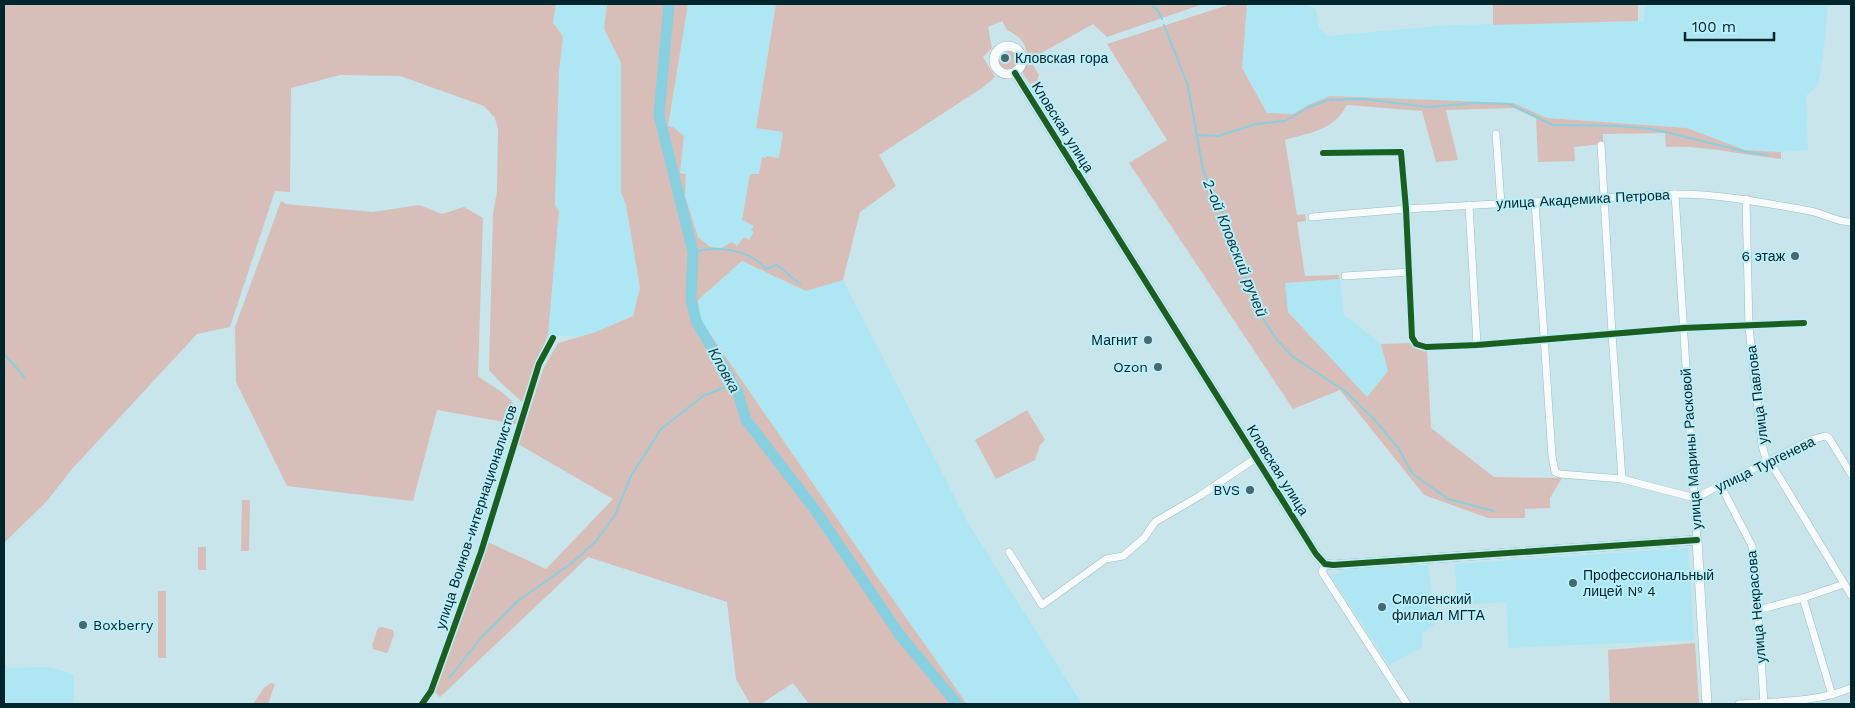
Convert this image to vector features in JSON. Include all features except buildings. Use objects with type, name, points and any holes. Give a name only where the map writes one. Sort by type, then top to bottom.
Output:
[{"type":"street","name":"Кловская улица","points":[[1015,73],[1316,554],[1325,564]]},
{"type":"street","points":[[1496,134],[1501,204]]},
{"type":"street","points":[[1601,145],[1622,479]]},
{"type":"street","points":[[1323,153],[1398,150],[1401,152],[1410,272],[1412,337],[1416,344],[1426,347],[1477,345],[1683,328],[1749,327],[1804,323]]},
{"type":"street","name":"улица Марины Расковой","points":[[1675,194],[1707,704]]},
{"type":"street","name":"улица Академика Петрова","points":[[1312,217],[1469,205],[1702,194],[1746,199],[1814,212],[1841,222],[1851,222]]},
{"type":"street","name":"улица Павлова","points":[[1746,199],[1749,327],[1762,445],[1767,463],[1775,470],[1851,595]]},
{"type":"street","points":[[1535,202],[1552,456],[1555,472],[1622,479],[1695,498]]},
{"type":"street","points":[[1469,205],[1477,345]]},
{"type":"street","points":[[1345,276],[1410,272]]},
{"type":"street","name":"улица Воинов-интернационалистов","points":[[422,704],[431,691],[481,552],[539,364],[553,338]]},
{"type":"street","name":"улица Тургенева","points":[[1695,498],[1815,438],[1825,436],[1851,474]]},
{"type":"street","points":[[1009,552],[1042,605],[1106,559],[1123,556],[1144,538],[1155,522],[1201,495],[1256,458]]},
{"type":"street","name":"улица Некрасова","points":[[1721,486],[1752,546],[1764,703]]},
{"type":"street","points":[[1407,704],[1322,572],[1325,564],[1697,540]]},
{"type":"street","points":[[1758,610],[1804,598],[1844,584]]},
{"type":"street","points":[[1804,598],[1832,695]]},
{"type":"street","points":[[1739,704],[1817,698],[1851,688]]},
{"type":"shaded area","points":[[4,4],[556,4],[553,23],[563,36],[559,72],[555,205],[559,211],[548,335],[522,402],[489,370],[493,213],[497,192],[498,130],[495,118],[484,106],[400,76],[340,75],[291,88],[290,192],[275,191],[230,327],[197,334],[72,469],[47,501],[4,543]]},
{"type":"shaded area","points":[[556,4],[607,4],[604,29],[621,63],[621,192],[626,205],[640,288],[633,316],[597,332],[580,337],[548,335],[559,211],[555,205],[559,72],[563,36],[553,23]]},
{"type":"shaded area","points":[[607,4],[688,4],[668,126],[673,127],[684,136],[680,173],[686,174],[685,196],[698,237],[710,247],[721,248],[732,242],[737,246],[744,237],[749,240],[754,232],[751,230],[754,226],[742,220],[750,174],[759,174],[762,157],[779,158],[783,132],[756,128],[776,4],[1203,4],[1107,37],[1093,24],[1029,60],[1023,42],[1007,30],[1002,21],[988,27],[992,48],[983,57],[995,77],[982,88],[879,155],[896,186],[860,212],[843,280],[806,291],[742,261],[698,300],[699,318],[967,704],[809,704],[793,683],[761,704],[750,704],[736,679],[727,602],[588,557],[440,697],[435,692],[488,542],[546,569],[613,499],[518,444],[544,367],[558,343],[596,332],[633,316],[640,288],[626,205],[621,192],[621,63],[604,29]]},
{"type":"shaded area","points":[[688,4],[776,4],[756,128],[783,132],[779,158],[766,156],[759,175],[750,174],[743,220],[754,226],[755,232],[749,240],[737,247],[732,243],[721,248],[710,247],[698,237],[685,195],[686,174],[680,173],[684,136],[668,126]]},
{"type":"shaded area","points":[[1231,4],[1247,4],[1242,68],[1267,113],[1293,114],[1308,105],[1330,96],[1513,103],[1547,118],[1687,128],[1745,150],[1781,152],[1781,159],[1709,149],[1666,147],[1665,133],[1603,134],[1603,144],[1574,147],[1575,161],[1538,162],[1536,118],[1514,108],[1446,110],[1458,160],[1436,162],[1422,111],[1347,105],[1341,114],[1328,125],[1285,140],[1297,215],[1305,214],[1306,221],[1297,222],[1305,276],[1338,275],[1340,279],[1285,283],[1288,312],[1367,397],[1388,371],[1381,344],[1411,343],[1427,350],[1431,428],[1494,477],[1562,478],[1550,498],[1550,508],[1525,509],[1525,518],[1488,518],[1424,495],[1340,390],[1293,409],[1129,163],[1167,140],[1107,44]]},
{"type":"shaded area","points":[[1247,4],[1306,4],[1316,9],[1319,29],[1328,36],[1449,25],[1644,21],[1645,4],[1828,4],[1823,57],[1818,85],[1806,96],[1808,150],[1781,152],[1745,150],[1687,128],[1547,118],[1513,103],[1308,105],[1293,114],[1267,113],[1242,68]]},
{"type":"shaded area","points":[[1493,4],[1638,4],[1638,21],[1493,25]]},
{"type":"shaded area","points":[[1007,49],[1015,53],[1019,61],[1015,69],[1007,73],[999,69],[995,61],[999,53]]},
{"type":"shaded area","points":[[1027,65],[1033,65],[1039,75],[1037,81],[1030,84],[1023,74],[1023,68]]},
{"type":"shaded area","points":[[281,201],[286,204],[373,212],[419,205],[442,214],[464,207],[483,218],[478,376],[506,395],[511,401],[517,415],[516,424],[437,410],[413,501],[287,486],[236,382],[235,327]]},
{"type":"shaded area","points":[[742,261],[806,291],[843,280],[968,523],[1082,704],[967,704],[699,318],[698,300]]},
{"type":"shaded area","points":[[1340,279],[1344,315],[1381,344],[1388,371],[1367,398],[1288,311],[1285,283]]},
{"type":"shaded area","points":[[1027,410],[1045,440],[1040,445],[1035,460],[996,479],[975,440]]},
{"type":"shaded area","points":[[242,500],[250,500],[249,551],[241,551]]},
{"type":"shaded area","points":[[198,547],[206,547],[206,570],[198,570]]},
{"type":"shaded area","name":"Профессиональный лицей № 4","points":[[1688,548],[1694,640],[1509,648],[1506,602],[1457,605],[1455,564]]},
{"type":"shaded area","points":[[1428,565],[1435,624],[1422,633],[1422,647],[1389,665],[1331,576],[1349,569]]},
{"type":"shaded area","points":[[158,591],[166,591],[166,658],[158,658]]},
{"type":"shaded area","points":[[382,627],[393,630],[394,634],[386,653],[373,649],[372,645],[378,628]]},
{"type":"shaded area","points":[[1695,643],[1699,704],[1610,704],[1608,650]]},
{"type":"shaded area","points":[[50,667],[74,674],[74,704],[4,704],[4,668]]},
{"type":"shaded area","points":[[271,683],[275,684],[268,704],[253,704],[264,688]]},
{"type":"waterway","name":"Кловка","points":[[669,4],[659,115],[693,252],[691,299],[696,321],[738,393],[746,420],[813,507],[900,635],[957,704]]},
{"type":"waterway","name":"2-ой Кловский ручей","points":[[1151,4],[1158,11],[1162,19]]},
{"type":"waterway","name":"2-ой Кловский ручей","points":[[1164,25],[1188,86],[1203,170],[1222,211],[1258,311],[1277,340],[1293,357],[1345,391],[1376,421],[1398,448],[1413,474],[1448,499],[1494,511]]},
{"type":"waterway","points":[[1198,135],[1218,136],[1256,124],[1285,121],[1309,107],[1328,100],[1364,99],[1428,107],[1475,103],[1509,104],[1553,125],[1618,126],[1652,129],[1747,152],[1768,155]]},
{"type":"waterway","points":[[693,252],[712,249],[732,250],[751,257],[766,269],[777,265],[800,284]]},
{"type":"waterway","points":[[4,354],[25,378]]},
{"type":"waterway","points":[[449,678],[481,638],[518,601],[573,562],[596,541],[615,515],[631,476],[661,429],[703,396],[733,384]]},
{"type":"cycle path","points":[[1015,73],[1316,554],[1325,564],[1333,565],[1697,540]]},
{"type":"cycle path","points":[[1323,153],[1401,152],[1406,209],[1412,337],[1416,344],[1426,347],[1477,345],[1683,328],[1804,323]]},
{"type":"cycle path","points":[[422,704],[431,691],[481,552],[539,364],[553,338]]},
{"type":"place","name":"Кловская гора","points":[[1005,58]]},
{"type":"place","name":"6 этаж","points":[[1795,256]]},
{"type":"place","name":"Магнит","points":[[1148,340]]},
{"type":"place","name":"Ozon","points":[[1158,367]]},
{"type":"place","name":"BVS","points":[[1250,490]]},
{"type":"place","name":"Профессиональный лицей № 4","points":[[1573,583]]},
{"type":"place","name":"Смоленский филиал МГТА","points":[[1382,607]]},
{"type":"place","name":"Boxberry","points":[[83,625]]}]
